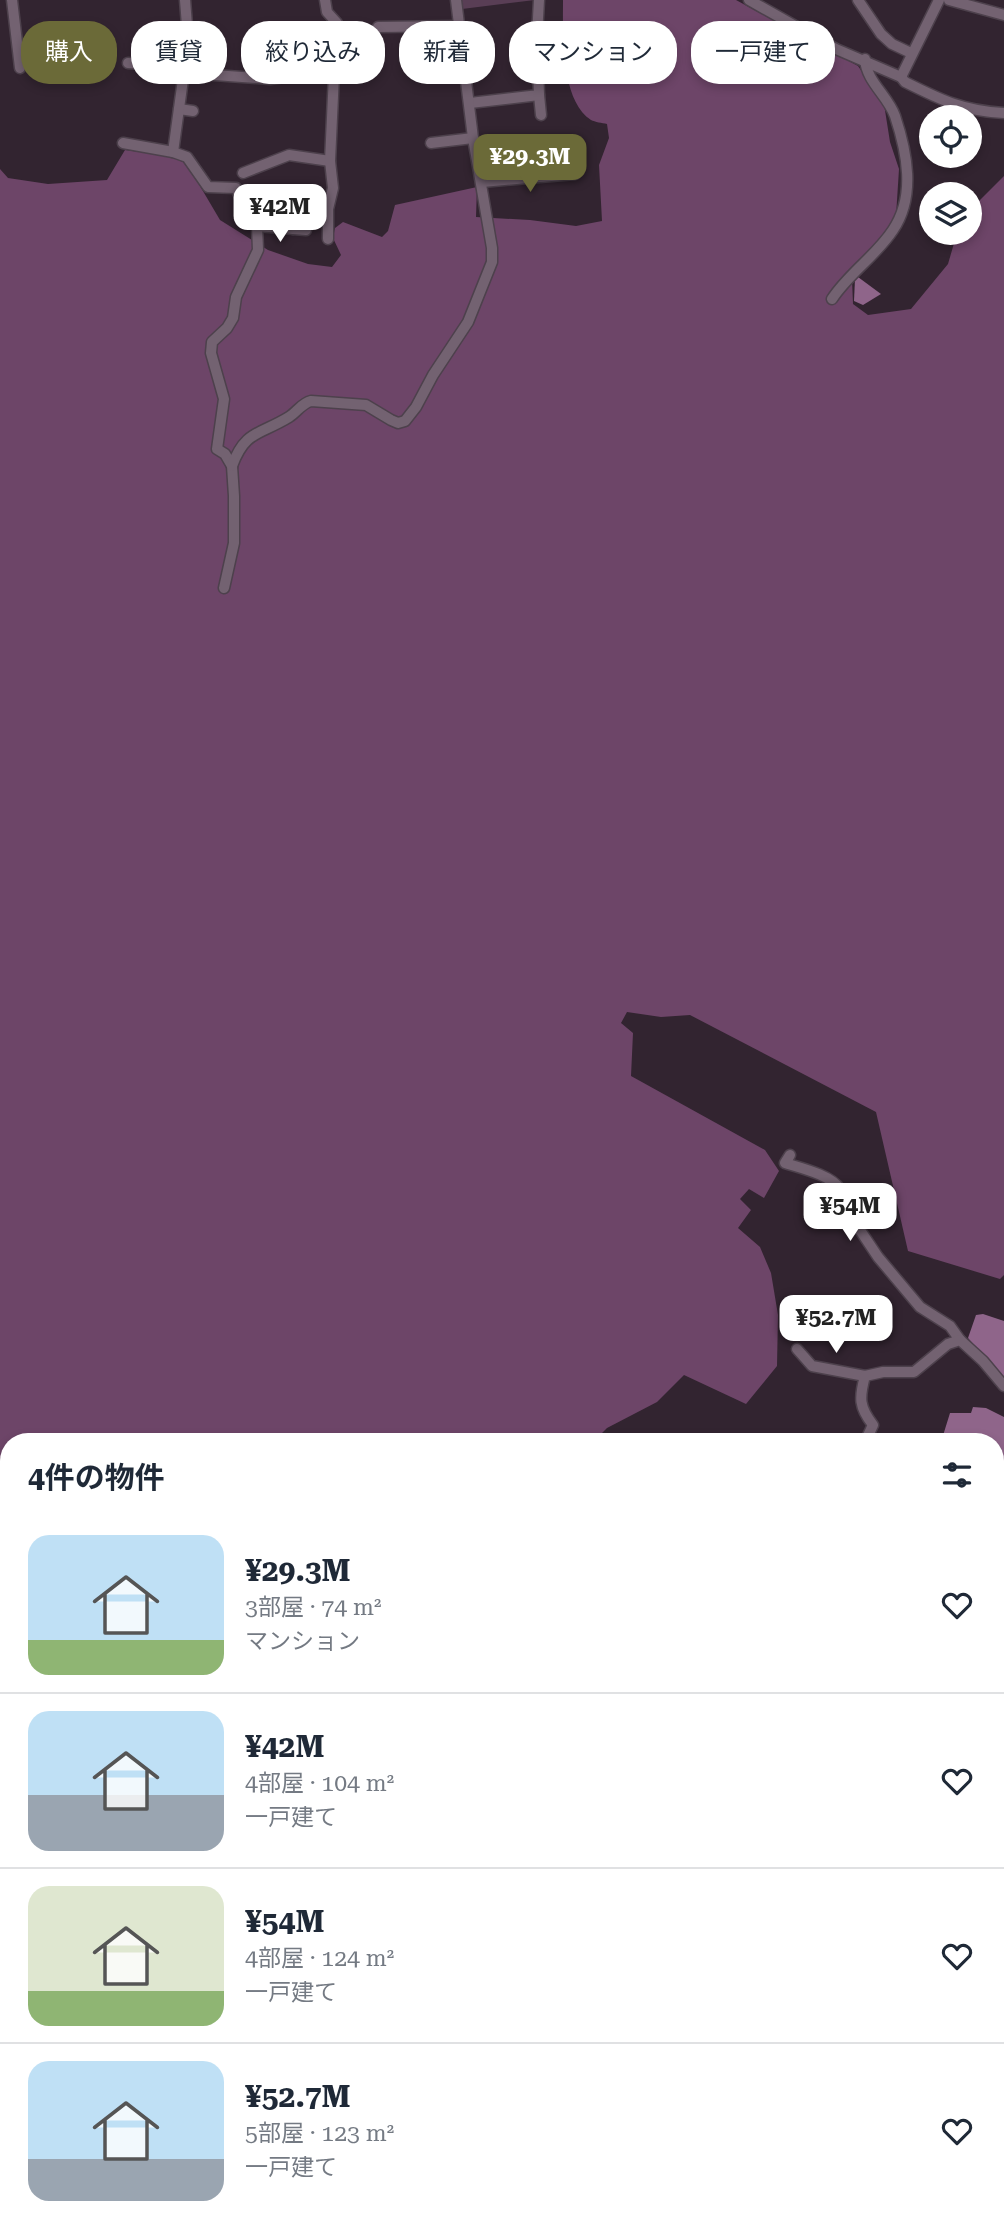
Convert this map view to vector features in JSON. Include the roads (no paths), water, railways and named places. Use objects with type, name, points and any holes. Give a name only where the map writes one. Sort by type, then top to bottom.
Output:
[{"type":"street","points":[[12,0],[20,68]]},
{"type":"street","points":[[186,0],[187,21]]},
{"type":"street","points":[[325,0],[327,12],[335,21]]},
{"type":"street","points":[[456,0],[459,21]]},
{"type":"street","points":[[539,0],[537,36],[541,115]]},
{"type":"street","points":[[749,0],[836,49],[865,59],[948,104],[1004,113]]},
{"type":"street","points":[[858,0],[881,34],[892,44],[911,53]]},
{"type":"street","points":[[901,77],[939,0]]},
{"type":"street","points":[[949,0],[1004,15]]},
{"type":"street","points":[[832,299],[844,281],[893,231],[901,215],[907,188],[906,156],[894,114],[871,78],[865,66],[865,59]]},
{"type":"street","points":[[173,152],[182,84]]},
{"type":"street","points":[[328,239],[328,209],[333,188],[330,161],[334,84]]},
{"type":"street","points":[[224,588],[234,543],[232,466],[236,453],[245,440],[284,420],[305,402],[366,405],[398,423],[405,421],[468,322],[492,262],[492,248],[473,138],[468,84]]},
{"type":"street","points":[[470,103],[539,95]]},
{"type":"street","points":[[179,109],[193,111]]},
{"type":"street","points":[[431,143],[473,138]]},
{"type":"street","points":[[122,143],[187,157],[208,187],[236,188],[257,226],[258,250],[236,297],[233,318],[227,328],[212,341],[211,353],[224,399],[217,449],[225,454],[232,466]]},
{"type":"street","points":[[243,173],[289,155],[330,161]]},
{"type":"street","points":[[482,182],[575,174]]},
{"type":"street","points":[[293,229],[295,209]]},
{"type":"street","points":[[257,226],[306,230]]},
{"type":"street","points":[[790,1155],[785,1163],[818,1174],[840,1188],[846,1223],[860,1230],[877,1257],[920,1307],[950,1326],[1004,1386]]},
{"type":"street","points":[[797,1349],[812,1366],[865,1376],[883,1372],[914,1372],[948,1344],[960,1340]]},
{"type":"street","points":[[865,1376],[861,1389],[862,1410],[873,1425],[869,1433]]}]
